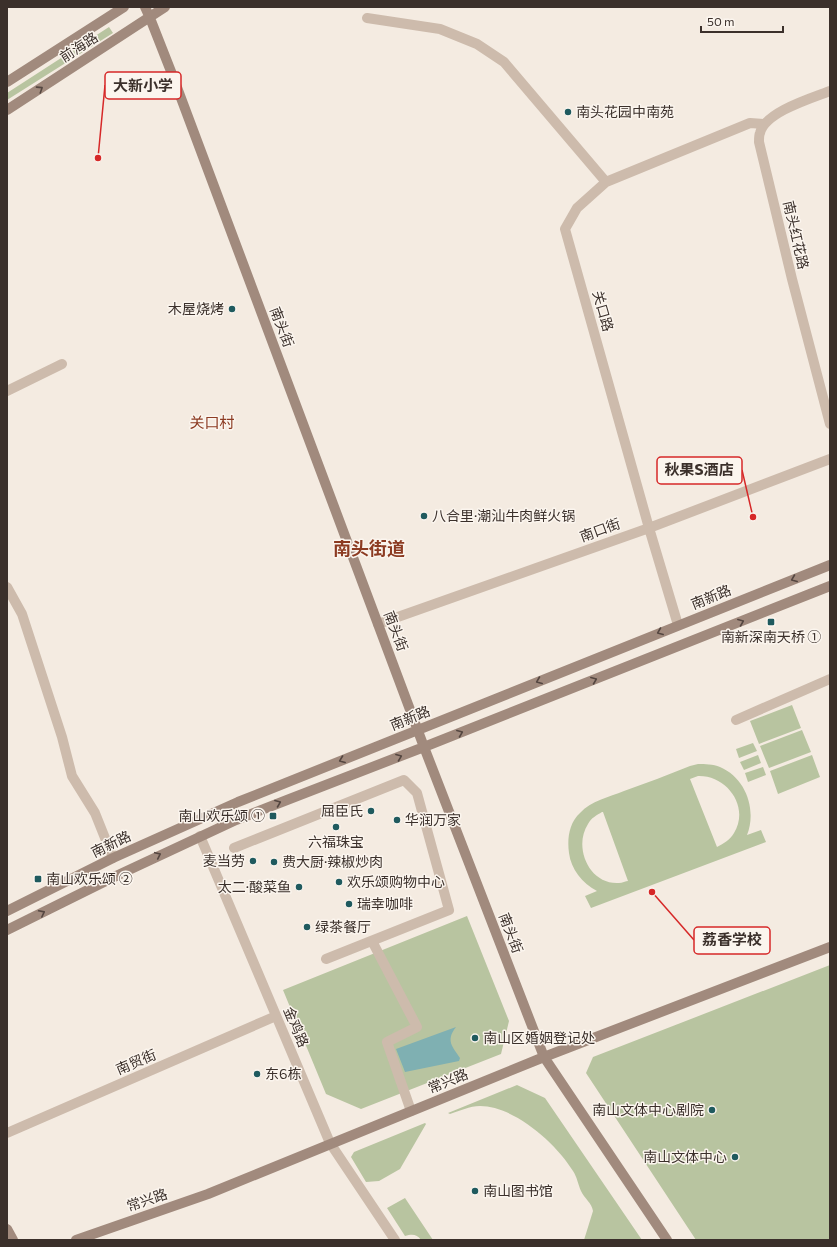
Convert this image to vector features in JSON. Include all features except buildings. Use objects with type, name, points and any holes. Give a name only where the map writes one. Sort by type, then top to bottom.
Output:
[{"type":"street","name":"前海路","points":[[7,82],[124,7]]},
{"type":"street","name":"南头街","points":[[145,7],[424,747],[544,1057],[667,1240]]},
{"type":"street","name":"前海路","points":[[7,110],[166,7]]},
{"type":"street","points":[[367,18],[440,29],[477,44],[504,62],[606,182]]},
{"type":"street","points":[[764,124],[781,111],[830,91]]},
{"type":"street","name":"关口路","points":[[678,625],[649,528],[565,229],[577,208],[606,182],[750,123],[764,124]]},
{"type":"street","name":"南头红花路","points":[[764,124],[760,132],[759,142],[792,279],[830,424]]},
{"type":"street","points":[[7,390],[62,364]]},
{"type":"street","name":"南口街","points":[[378,624],[649,528],[830,459]]},
{"type":"street","name":"南新路","points":[[7,911],[113,858],[238,802],[830,565]]},
{"type":"street","points":[[7,930],[200,836],[287,800],[830,586]]},
{"type":"street","points":[[7,587],[22,614],[62,737],[72,776],[95,813],[113,858]]},
{"type":"street","points":[[736,720],[830,679]]},
{"type":"street","points":[[234,848],[404,780],[417,793],[449,910],[326,959]]},
{"type":"street","name":"金鸡路","points":[[200,836],[330,1144],[395,1240]]},
{"type":"street","points":[[372,941],[417,1027],[387,1042],[411,1111]]},
{"type":"street","name":"常兴路","points":[[76,1240],[208,1194],[544,1057],[830,947]]},
{"type":"street","name":"南贸街","points":[[7,1133],[276,1016]]},
{"type":"street","points":[[7,1229],[13,1240]]},
{"type":"green space","points":[[109,27],[113,33],[7,100],[7,93]]},
{"type":"green space","points":[[792,705],[801,728],[759,744],[750,721]]},
{"type":"green space","points":[[802,730],[811,752],[769,768],[760,746]]},
{"type":"green space","points":[[753,743],[757,751],[739,758],[736,749]]},
{"type":"green space","points":[[758,755],[761,763],[744,770],[740,762]]},
{"type":"green space","points":[[812,755],[820,777],[778,794],[770,771]]},
{"type":"green space","points":[[709,764],[717,766],[729,772],[737,779],[743,787],[750,805],[750,825],[747,835],[761,830],[766,842],[591,908],[585,896],[597,891],[582,880],[578,875],[572,865],[569,853],[568,842],[571,826],[576,817],[589,805],[600,800],[690,766]],"holes":[[[698,776],[709,777],[718,781],[733,794],[737,803],[739,813],[738,823],[734,833],[728,840],[717,847],[690,779]],[[603,812],[628,881],[619,883],[608,882],[599,878],[592,871],[583,853],[582,843],[588,824],[594,817]]]},
{"type":"green space","points":[[763,767],[766,775],[748,782],[745,773]]},
{"type":"green space","points":[[467,916],[509,1021],[501,1054],[361,1109],[326,1094],[283,990]]},
{"type":"green space","name":"南山文体中心","points":[[830,965],[830,1240],[696,1240],[586,1073],[593,1057]]},
{"type":"green space","points":[[517,1085],[545,1098],[642,1240],[584,1240],[593,1211],[591,1205],[581,1191],[574,1173],[566,1160],[545,1138],[520,1119],[506,1112],[480,1106],[450,1114],[448,1113]]},
{"type":"green space","points":[[425,1123],[426,1124],[400,1169],[379,1181],[366,1182],[351,1157],[354,1152]]},
{"type":"green space","points":[[405,1198],[433,1240],[421,1240],[414,1235],[405,1236],[387,1208]]},
{"type":"water","points":[[456,1027],[451,1036],[451,1044],[460,1058],[459,1061],[405,1072],[396,1049]]},
{"type":"place","name":"南头花园中南苑","points":[[568,112]]},
{"type":"place","name":"大新小学","points":[[98,158]]},
{"type":"place","name":"木屋烧烤","points":[[232,309]]},
{"type":"place","name":"八合里·潮汕牛肉鲜火锅","points":[[424,516]]},
{"type":"place","name":"秋果S酒店","points":[[753,517]]},
{"type":"place","name":"南新深南天桥 ①","points":[[771,622]]},
{"type":"place","name":"屈臣氏","points":[[371,811]]},
{"type":"place","name":"南山欢乐颂 ①","points":[[273,816]]},
{"type":"place","name":"华润万家","points":[[397,820]]},
{"type":"place","name":"六福珠宝","points":[[336,827]]},
{"type":"place","name":"麦当劳","points":[[253,861]]},
{"type":"place","name":"费大厨·辣椒炒肉","points":[[274,862]]},
{"type":"place","name":"南山欢乐颂 ②","points":[[38,879]]},
{"type":"place","name":"欢乐颂购物中心","points":[[339,882]]},
{"type":"place","name":"太二·酸菜鱼","points":[[299,887]]},
{"type":"place","name":"荔香学校","points":[[652,892]]},
{"type":"place","name":"瑞幸咖啡","points":[[349,904]]},
{"type":"place","name":"绿茶餐厅","points":[[307,927]]},
{"type":"place","name":"南山区婚姻登记处","points":[[475,1038]]},
{"type":"place","name":"东6栋","points":[[257,1074]]},
{"type":"place","name":"南山文体中心剧院","points":[[712,1110]]},
{"type":"place","name":"南山文体中心","points":[[735,1157]]},
{"type":"place","name":"南山图书馆","points":[[475,1191]]},
{"type":"district","name":"关口村","points":[[212,423]]},
{"type":"district","name":"南头街道","points":[[369,549]]}]
